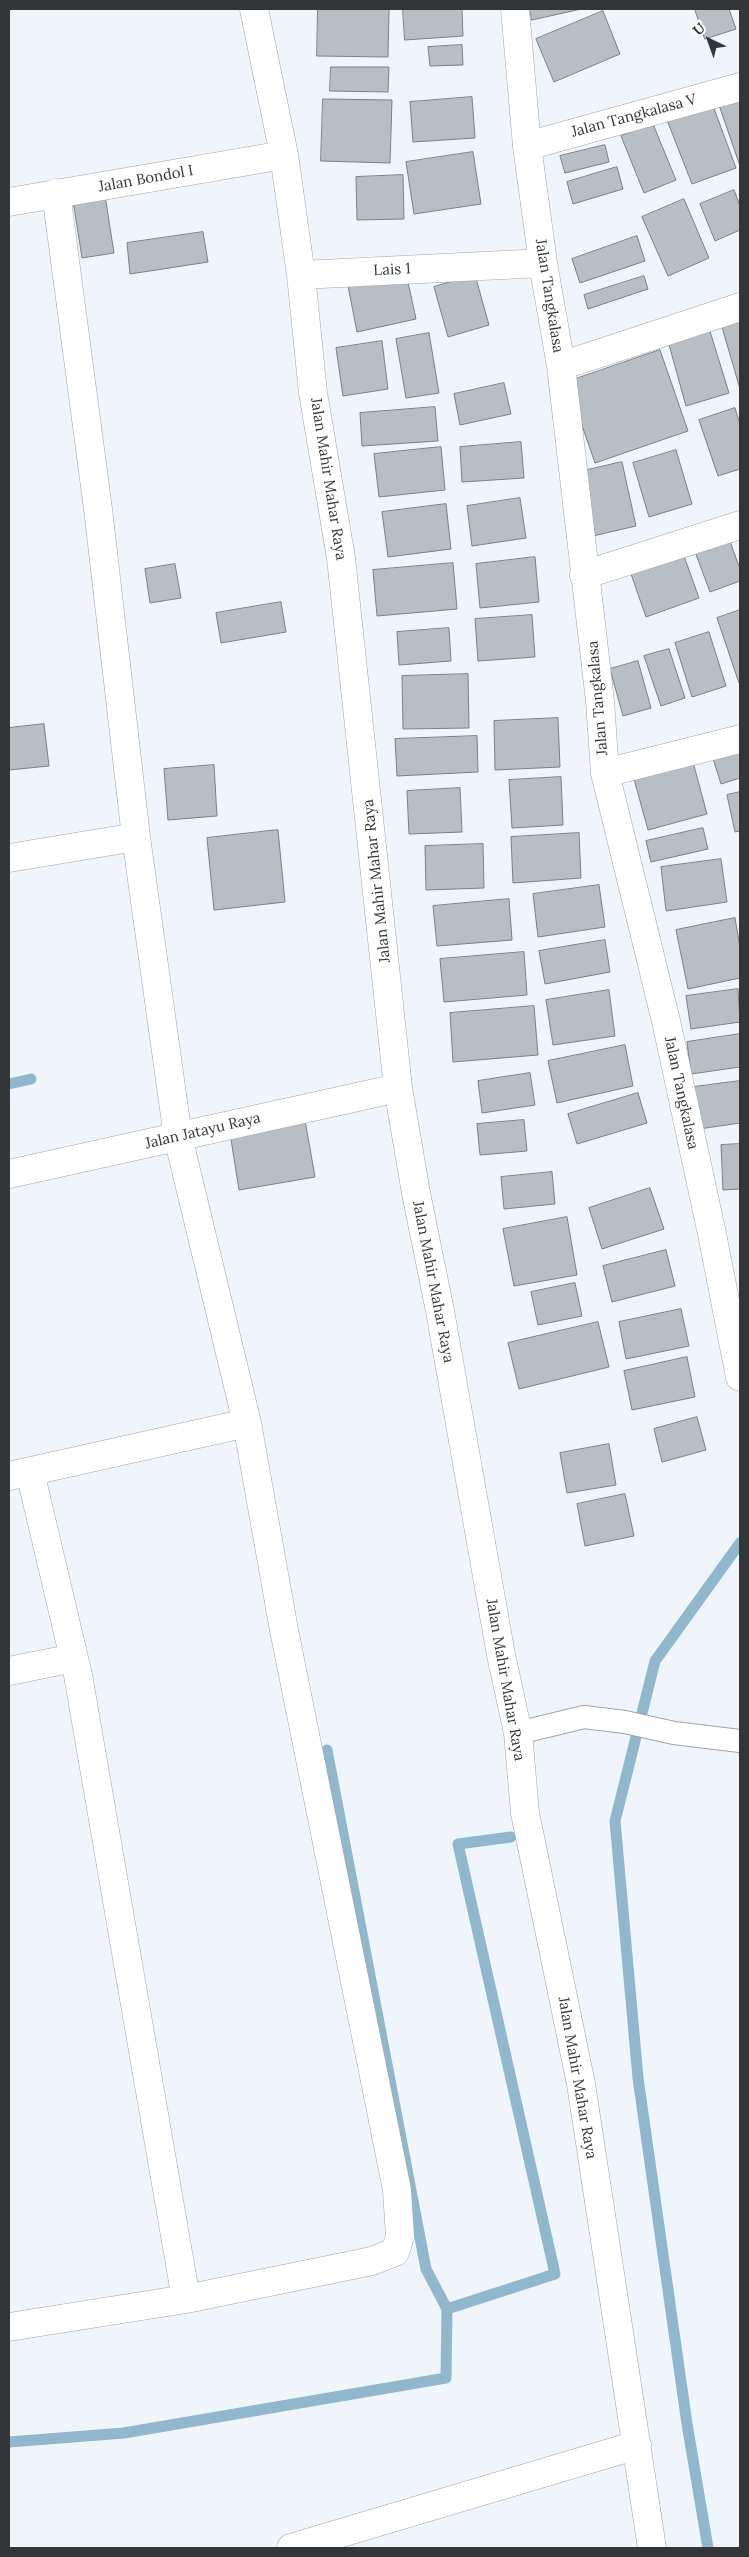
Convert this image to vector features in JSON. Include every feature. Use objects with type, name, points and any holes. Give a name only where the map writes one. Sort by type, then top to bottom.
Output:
[{"type":"street","name":"Jalan Mahir Mahar Raya","points":[[254,9],[284,155],[301,275],[313,394],[341,558],[398,1088],[501,1655],[518,1733],[524,1813],[581,2084],[652,2548]]},
{"type":"street","name":"Jalan Tangkalasa","points":[[515,9],[527,146],[543,263],[561,366],[600,701],[605,773],[666,1021],[712,1234],[740,1377]]},
{"type":"street","name":"Jalan Tangkalasa V","points":[[527,146],[740,87]]},
{"type":"street","name":"Jalan Bondol I","points":[[9,202],[284,155]]},
{"type":"street","points":[[9,2327],[186,2299],[389,2257],[398,2248],[400,2237],[397,2190],[286,1640],[247,1424],[178,1137],[136,837],[98,509],[56,193]]},
{"type":"street","name":"Lais 1","points":[[301,275],[543,263]]},
{"type":"street","points":[[561,366],[740,307]]},
{"type":"street","points":[[584,575],[740,525]]},
{"type":"street","points":[[605,773],[740,739]]},
{"type":"street","points":[[9,858],[136,837]]},
{"type":"street","name":"Jalan Jatayu Raya","points":[[9,1174],[398,1088]]},
{"type":"street","points":[[186,2299],[74,1658],[19,1474],[247,1424]]},
{"type":"street","points":[[9,1671],[74,1658]]},
{"type":"street","points":[[291,2548],[637,2445]]},
{"type":"lane","points":[[518,1733],[584,1717],[626,1722],[674,1734],[740,1741]]},
{"type":"building","points":[[318,9],[389,9],[388,57],[317,56]]},
{"type":"building","points":[[403,9],[462,9],[463,36],[405,40]]},
{"type":"building","points":[[530,9],[581,9],[532,20]]},
{"type":"building","points":[[695,9],[729,9],[736,29],[705,39]]},
{"type":"building","points":[[603,11],[620,54],[554,82],[536,39]]},
{"type":"building","points":[[462,45],[463,65],[430,66],[428,47]]},
{"type":"building","points":[[331,67],[389,67],[388,92],[330,91]]},
{"type":"building","points":[[472,97],[475,138],[413,142],[410,102]]},
{"type":"building","points":[[740,97],[740,166],[719,105]]},
{"type":"building","points":[[323,99],[392,100],[390,163],[321,161]]},
{"type":"building","points":[[712,103],[736,168],[692,184],[667,120]]},
{"type":"building","points":[[653,124],[676,180],[644,193],[621,136]]},
{"type":"building","points":[[605,145],[609,162],[565,173],[560,156]]},
{"type":"building","points":[[473,152],[481,204],[414,214],[406,162]]},
{"type":"building","points":[[617,167],[623,189],[573,204],[567,182]]},
{"type":"building","points":[[403,175],[404,219],[357,220],[356,177]]},
{"type":"building","points":[[104,189],[114,253],[82,258],[72,194]]},
{"type":"building","points":[[734,190],[740,206],[740,230],[715,241],[700,204]]},
{"type":"building","points":[[684,199],[709,258],[668,276],[642,217]]},
{"type":"building","points":[[203,232],[208,262],[130,274],[127,243]]},
{"type":"building","points":[[637,236],[645,261],[580,283],[572,259]]},
{"type":"building","points":[[406,273],[416,319],[357,332],[348,286]]},
{"type":"building","points":[[475,275],[489,325],[448,337],[434,287]]},
{"type":"building","points":[[644,276],[648,289],[588,309],[584,295]]},
{"type":"building","points":[[740,321],[740,389],[722,327]]},
{"type":"building","points":[[709,328],[729,393],[686,406],[668,341]]},
{"type":"building","points":[[429,333],[439,393],[406,398],[396,339]]},
{"type":"building","points":[[382,341],[388,389],[343,396],[336,348]]},
{"type":"building","points":[[660,350],[688,431],[595,463],[567,382]]},
{"type":"building","points":[[504,383],[511,414],[460,425],[454,394]]},
{"type":"building","points":[[435,407],[438,441],[362,446],[360,413]]},
{"type":"building","points":[[735,408],[740,424],[740,469],[718,476],[699,420]]},
{"type":"building","points":[[521,442],[524,478],[462,482],[460,447]]},
{"type":"building","points":[[441,447],[445,490],[379,497],[374,454]]},
{"type":"building","points":[[676,450],[692,504],[649,517],[633,463]]},
{"type":"building","points":[[622,462],[636,526],[593,536],[579,472]]},
{"type":"building","points":[[520,498],[526,538],[472,546],[467,506]]},
{"type":"building","points":[[446,504],[451,549],[388,557],[382,512]]},
{"type":"building","points":[[728,536],[740,569],[740,581],[710,592],[694,549]]},
{"type":"building","points":[[684,556],[699,598],[646,617],[631,574]]},
{"type":"building","points":[[535,557],[539,602],[480,608],[476,564]]},
{"type":"building","points":[[453,563],[457,609],[377,616],[373,570]]},
{"type":"building","points":[[175,564],[181,598],[150,603],[145,569]]},
{"type":"building","points":[[281,602],[286,632],[221,643],[216,613]]},
{"type":"building","points":[[740,610],[740,682],[739,683],[717,618]]},
{"type":"building","points":[[532,615],[535,657],[478,661],[475,619]]},
{"type":"building","points":[[449,628],[451,661],[399,665],[397,632]]},
{"type":"building","points":[[709,632],[726,686],[692,697],[675,643]]},
{"type":"building","points":[[669,649],[685,698],[661,706],[644,656]]},
{"type":"building","points":[[638,661],[651,708],[623,716],[610,669]]},
{"type":"building","points":[[468,674],[469,728],[403,729],[402,676]]},
{"type":"building","points":[[558,718],[560,767],[495,770],[494,721]]},
{"type":"building","points":[[44,724],[49,766],[9,770],[9,728]]},
{"type":"building","points":[[477,736],[478,772],[397,776],[395,739]]},
{"type":"building","points":[[740,743],[740,778],[721,784],[711,752]]},
{"type":"building","points":[[693,762],[707,814],[648,830],[634,779]]},
{"type":"building","points":[[214,765],[217,816],[168,820],[164,769]]},
{"type":"building","points":[[561,777],[563,825],[512,828],[509,780]]},
{"type":"building","points":[[460,788],[462,832],[409,834],[407,791]]},
{"type":"building","points":[[740,792],[740,831],[735,832],[727,795]]},
{"type":"building","points":[[703,828],[708,849],[651,862],[646,841]]},
{"type":"building","points":[[278,830],[285,902],[214,910],[207,838]]},
{"type":"building","points":[[579,833],[581,878],[513,883],[511,837]]},
{"type":"building","points":[[483,844],[484,888],[426,890],[425,846]]},
{"type":"building","points":[[721,859],[727,902],[666,911],[661,867]]},
{"type":"building","points":[[599,885],[605,927],[538,937],[533,894]]},
{"type":"building","points":[[509,899],[512,940],[437,946],[433,906]]},
{"type":"building","points":[[735,918],[740,947],[740,978],[688,989],[676,930]]},
{"type":"building","points":[[605,940],[610,972],[545,984],[539,951]]},
{"type":"building","points":[[524,952],[527,995],[444,1002],[440,959]]},
{"type":"building","points":[[738,989],[740,1022],[691,1029],[686,996]]},
{"type":"building","points":[[609,990],[615,1036],[553,1045],[546,1000]]},
{"type":"building","points":[[534,1006],[538,1055],[453,1062],[450,1013]]},
{"type":"building","points":[[740,1034],[740,1067],[691,1074],[687,1042]]},
{"type":"building","points":[[625,1045],[633,1086],[557,1103],[548,1061]]},
{"type":"building","points":[[530,1073],[535,1105],[482,1113],[478,1081]]},
{"type":"building","points":[[740,1081],[740,1123],[699,1129],[694,1087]]},
{"type":"building","points":[[638,1093],[647,1123],[577,1144],[568,1114]]},
{"type":"building","points":[[305,1120],[315,1177],[239,1190],[230,1133]]},
{"type":"building","points":[[524,1120],[527,1151],[480,1155],[477,1124]]},
{"type":"building","points":[[740,1144],[740,1189],[723,1190],[721,1145]]},
{"type":"building","points":[[552,1172],[555,1204],[504,1209],[501,1177]]},
{"type":"building","points":[[650,1188],[664,1229],[602,1249],[589,1208]]},
{"type":"building","points":[[567,1217],[577,1275],[514,1286],[503,1229]]},
{"type":"building","points":[[666,1250],[675,1286],[612,1302],[603,1266]]},
{"type":"building","points":[[575,1283],[582,1316],[538,1325],[531,1292]]},
{"type":"building","points":[[681,1309],[689,1346],[626,1359],[619,1322]]},
{"type":"building","points":[[598,1322],[609,1367],[519,1389],[508,1343]]},
{"type":"building","points":[[687,1357],[695,1397],[632,1410],[624,1371]]},
{"type":"building","points":[[697,1417],[706,1450],[662,1462],[654,1429]]},
{"type":"building","points":[[609,1444],[616,1485],[567,1493],[560,1453]]},
{"type":"building","points":[[625,1494],[634,1536],[585,1546],[577,1504]]},
{"type":"waterway","points":[[9,1084],[31,1079]]},
{"type":"waterway","points":[[708,2548],[687,2424],[638,2078],[615,1821],[655,1661],[740,1543]]},
{"type":"waterway","points":[[327,1750],[426,2269],[447,2309]]},
{"type":"waterway","points":[[9,2442],[124,2433],[446,2378],[447,2309],[555,2274],[458,1844],[511,1837]]}]
